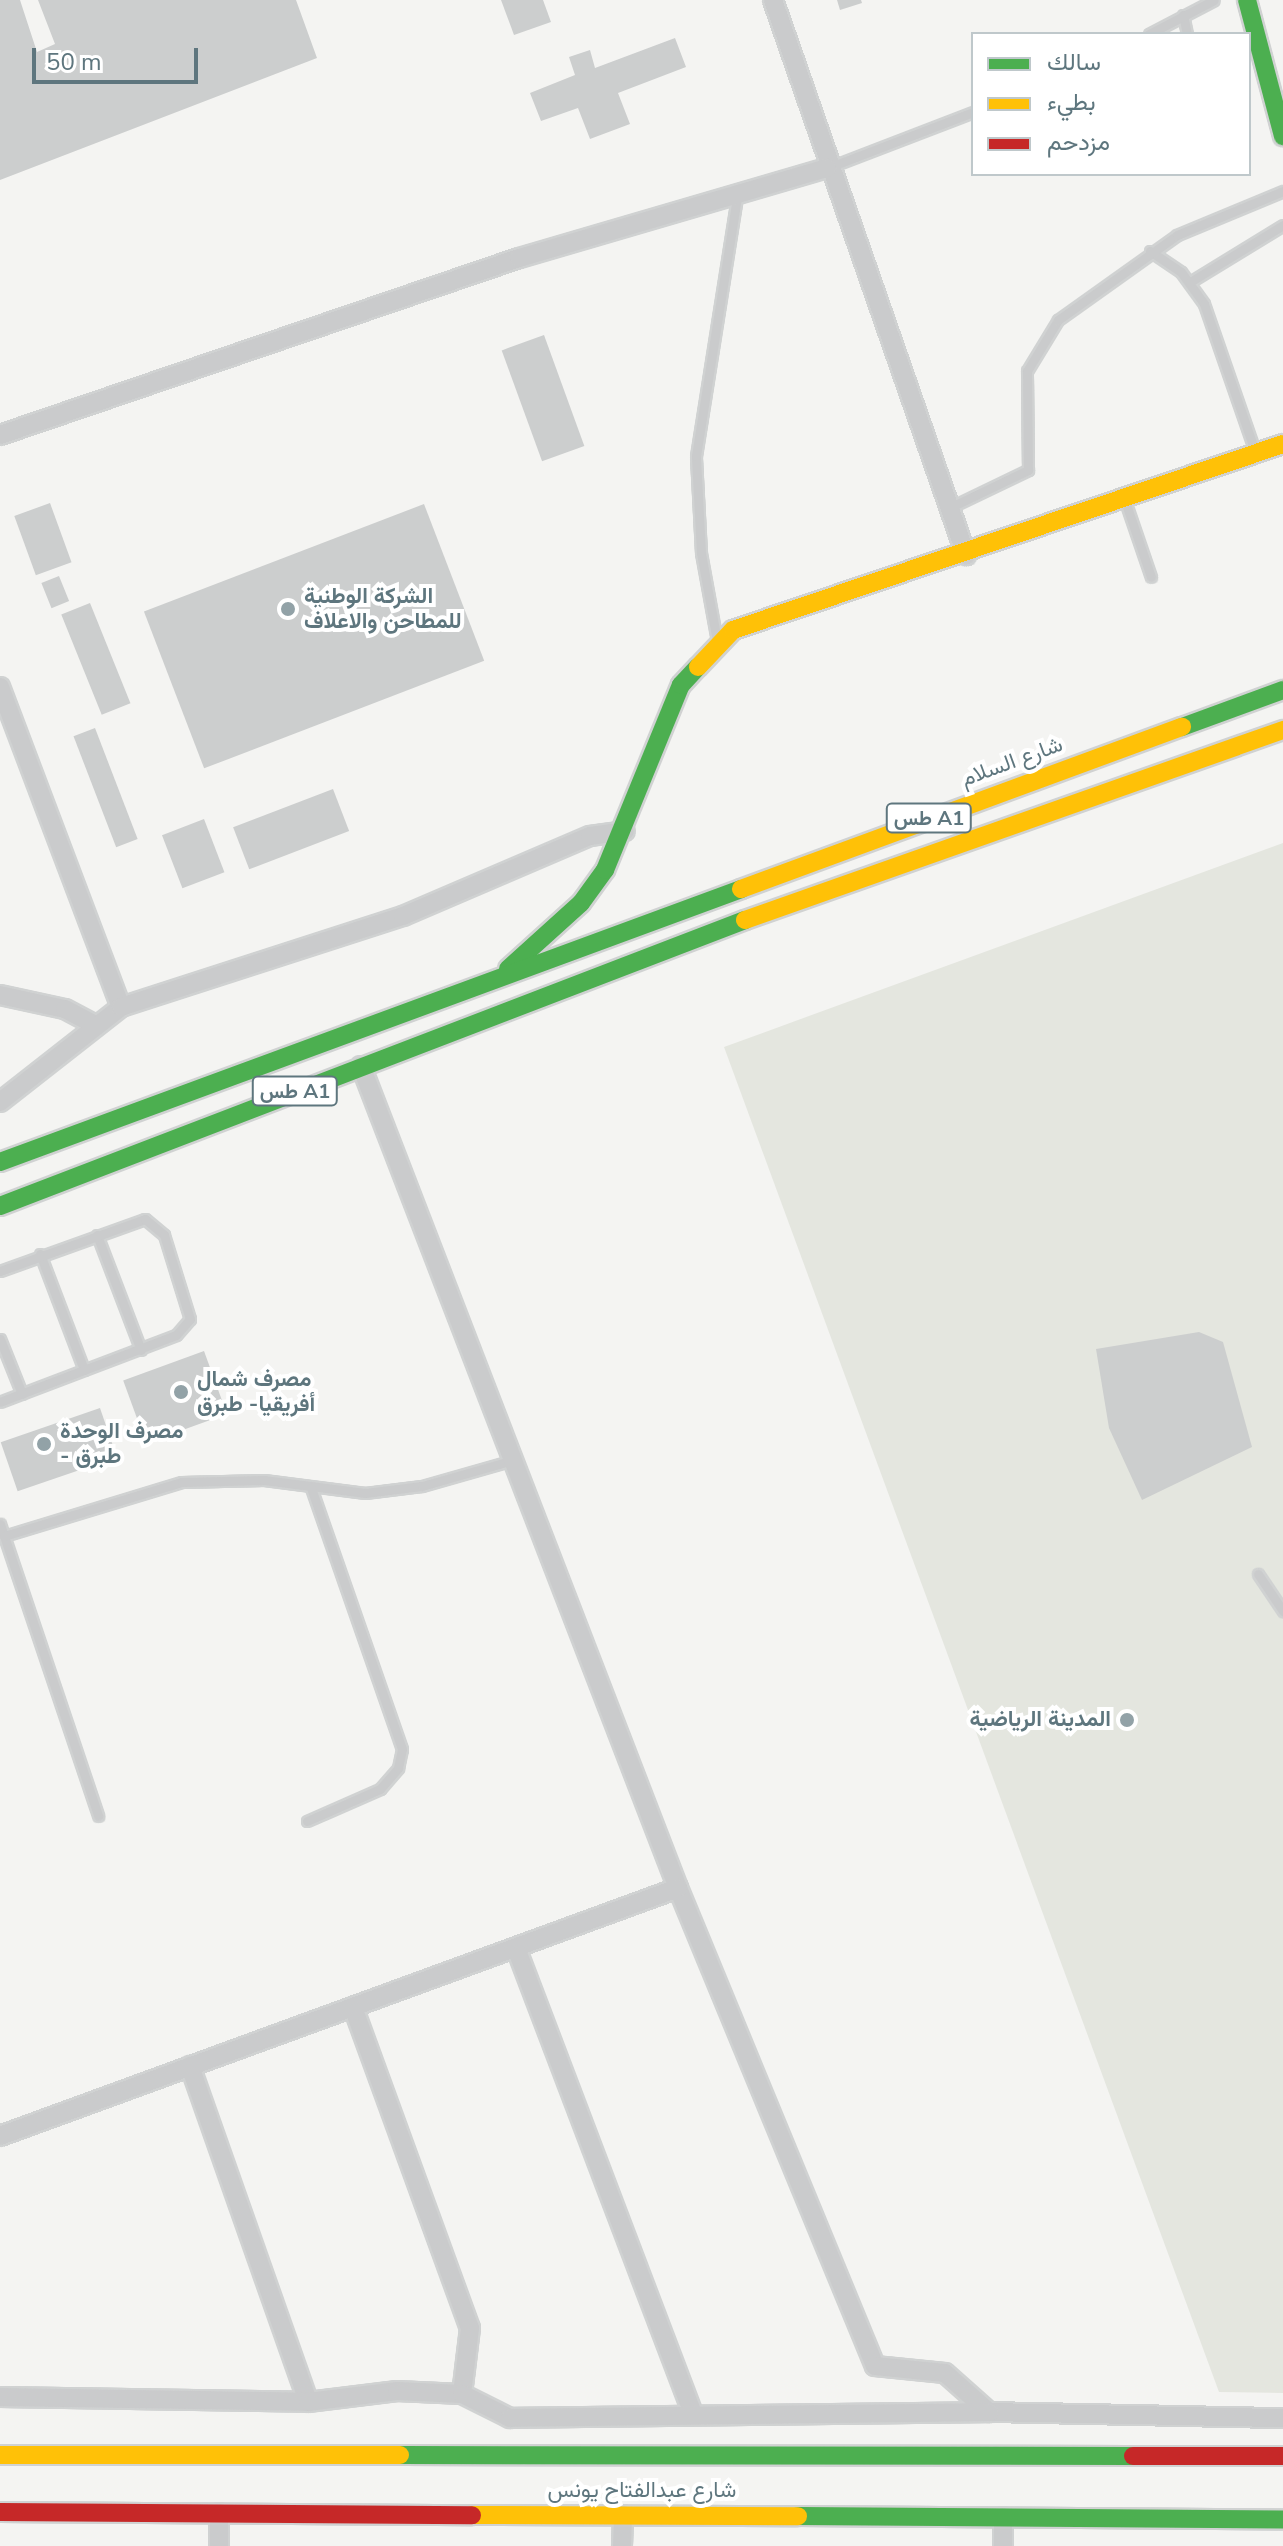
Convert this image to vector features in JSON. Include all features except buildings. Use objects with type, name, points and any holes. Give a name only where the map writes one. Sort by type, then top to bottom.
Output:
[{"type":"main road","points":[[1247,0],[1283,136]]},
{"type":"main road","points":[[506,971],[581,903],[625,831],[672,701],[717,641],[776,611],[966,555],[1283,444]]},
{"type":"main road","name":"شارع السلام","points":[[506,971],[1283,690]]},
{"type":"main road","name":"طس A1","points":[[0,1206],[590,975],[1283,730]]},
{"type":"main road","name":"طس A1","points":[[0,1162],[506,971]]},
{"type":"main road","name":"شارع عبدالفتاح يونس","points":[[0,2455],[1283,2456]]},
{"type":"main road","name":"شارع عبدالفتاح يونس","points":[[0,2512],[1283,2519]]},
{"type":"street","points":[[773,0],[827,168],[966,555]]},
{"type":"street","points":[[0,435],[519,258],[737,197],[827,168]]},
{"type":"street","points":[[0,687],[121,1007]]},
{"type":"street","points":[[0,1102],[93,1024],[121,1007],[415,912],[590,836],[625,831]]},
{"type":"street","points":[[0,995],[65,1009],[93,1024]]},
{"type":"street","points":[[361,1066],[678,1888],[875,2366],[945,2373],[989,2412]]},
{"type":"street","points":[[0,2136],[678,1888]]},
{"type":"street","points":[[516,1948],[692,2412]]},
{"type":"street","points":[[353,2007],[470,2328],[462,2394]]},
{"type":"street","points":[[190,2066],[308,2402]]},
{"type":"street","points":[[0,2397],[308,2402],[397,2391],[462,2394],[510,2418],[692,2412],[989,2412],[1283,2418]]},
{"type":"street","points":[[219,2513],[219,2546]]},
{"type":"street","points":[[622,2546],[623,2515]]},
{"type":"street","points":[[1003,2517],[1003,2546]]},
{"type":"lane","points":[[1153,32],[1214,0]]},
{"type":"lane","points":[[1183,15],[1187,32]]},
{"type":"lane","points":[[827,168],[971,113]]},
{"type":"lane","points":[[949,508],[1028,470],[1025,385],[1037,345],[1083,299],[1150,251],[1283,191]]},
{"type":"lane","points":[[717,641],[701,553],[696,456],[737,197]]},
{"type":"lane","points":[[1190,282],[1283,225]]},
{"type":"lane","points":[[1150,251],[1190,282],[1256,454]]},
{"type":"lane","points":[[1124,500],[1151,577]]},
{"type":"lane","points":[[0,1271],[40,1254],[145,1219],[164,1235],[190,1319],[180,1333],[0,1402]]},
{"type":"lane","points":[[97,1235],[141,1350]]},
{"type":"lane","points":[[40,1254],[84,1370]]},
{"type":"lane","points":[[0,1339],[22,1394]]},
{"type":"lane","points":[[4,1536],[182,1482],[236,1478],[311,1487],[392,1491],[513,1460]]},
{"type":"lane","points":[[307,1821],[380,1789],[398,1768],[402,1749],[311,1487]]},
{"type":"lane","points":[[0,1524],[98,1816]]},
{"type":"lane","points":[[1258,1574],[1283,1611]]},
{"type":"shaded area","name":"المدينة الرياضية","points":[[1283,843],[1283,2393],[1219,2392],[724,1047]]},
{"type":"traffic: fast","points":[[1247,0],[1283,136]]},
{"type":"traffic: fast","points":[[508,969],[581,903],[605,870],[681,685],[698,667]]},
{"type":"traffic: fast","points":[[1182,727],[1283,690]]},
{"type":"traffic: fast","points":[[0,1162],[741,889]]},
{"type":"traffic: fast","points":[[0,1206],[745,920]]},
{"type":"traffic: fast","points":[[400,2455],[1133,2456]]},
{"type":"traffic: fast","points":[[798,2516],[1283,2519]]},
{"type":"traffic: slow","points":[[698,667],[733,630],[1283,444]]},
{"type":"traffic: slow","points":[[741,889],[1182,727]]},
{"type":"traffic: slow","points":[[745,920],[1283,730]]},
{"type":"traffic: slow","points":[[0,2455],[400,2455]]},
{"type":"traffic: slow","points":[[472,2515],[798,2516]]},
{"type":"traffic: jam","points":[[1133,2456],[1283,2456]]},
{"type":"traffic: jam","points":[[0,2512],[472,2515]]},
{"type":"place","name":"الشركة الوطنية للمطاحن والاعلاف","points":[[288,609]]},
{"type":"place","name":"مصرف شمال أفريقيا- طبرق","points":[[181,1392]]},
{"type":"place","name":"مصرف الوحدة - طبرق","points":[[44,1444]]},
{"type":"place","name":"المدينة الرياضية","points":[[1127,1720]]}]
